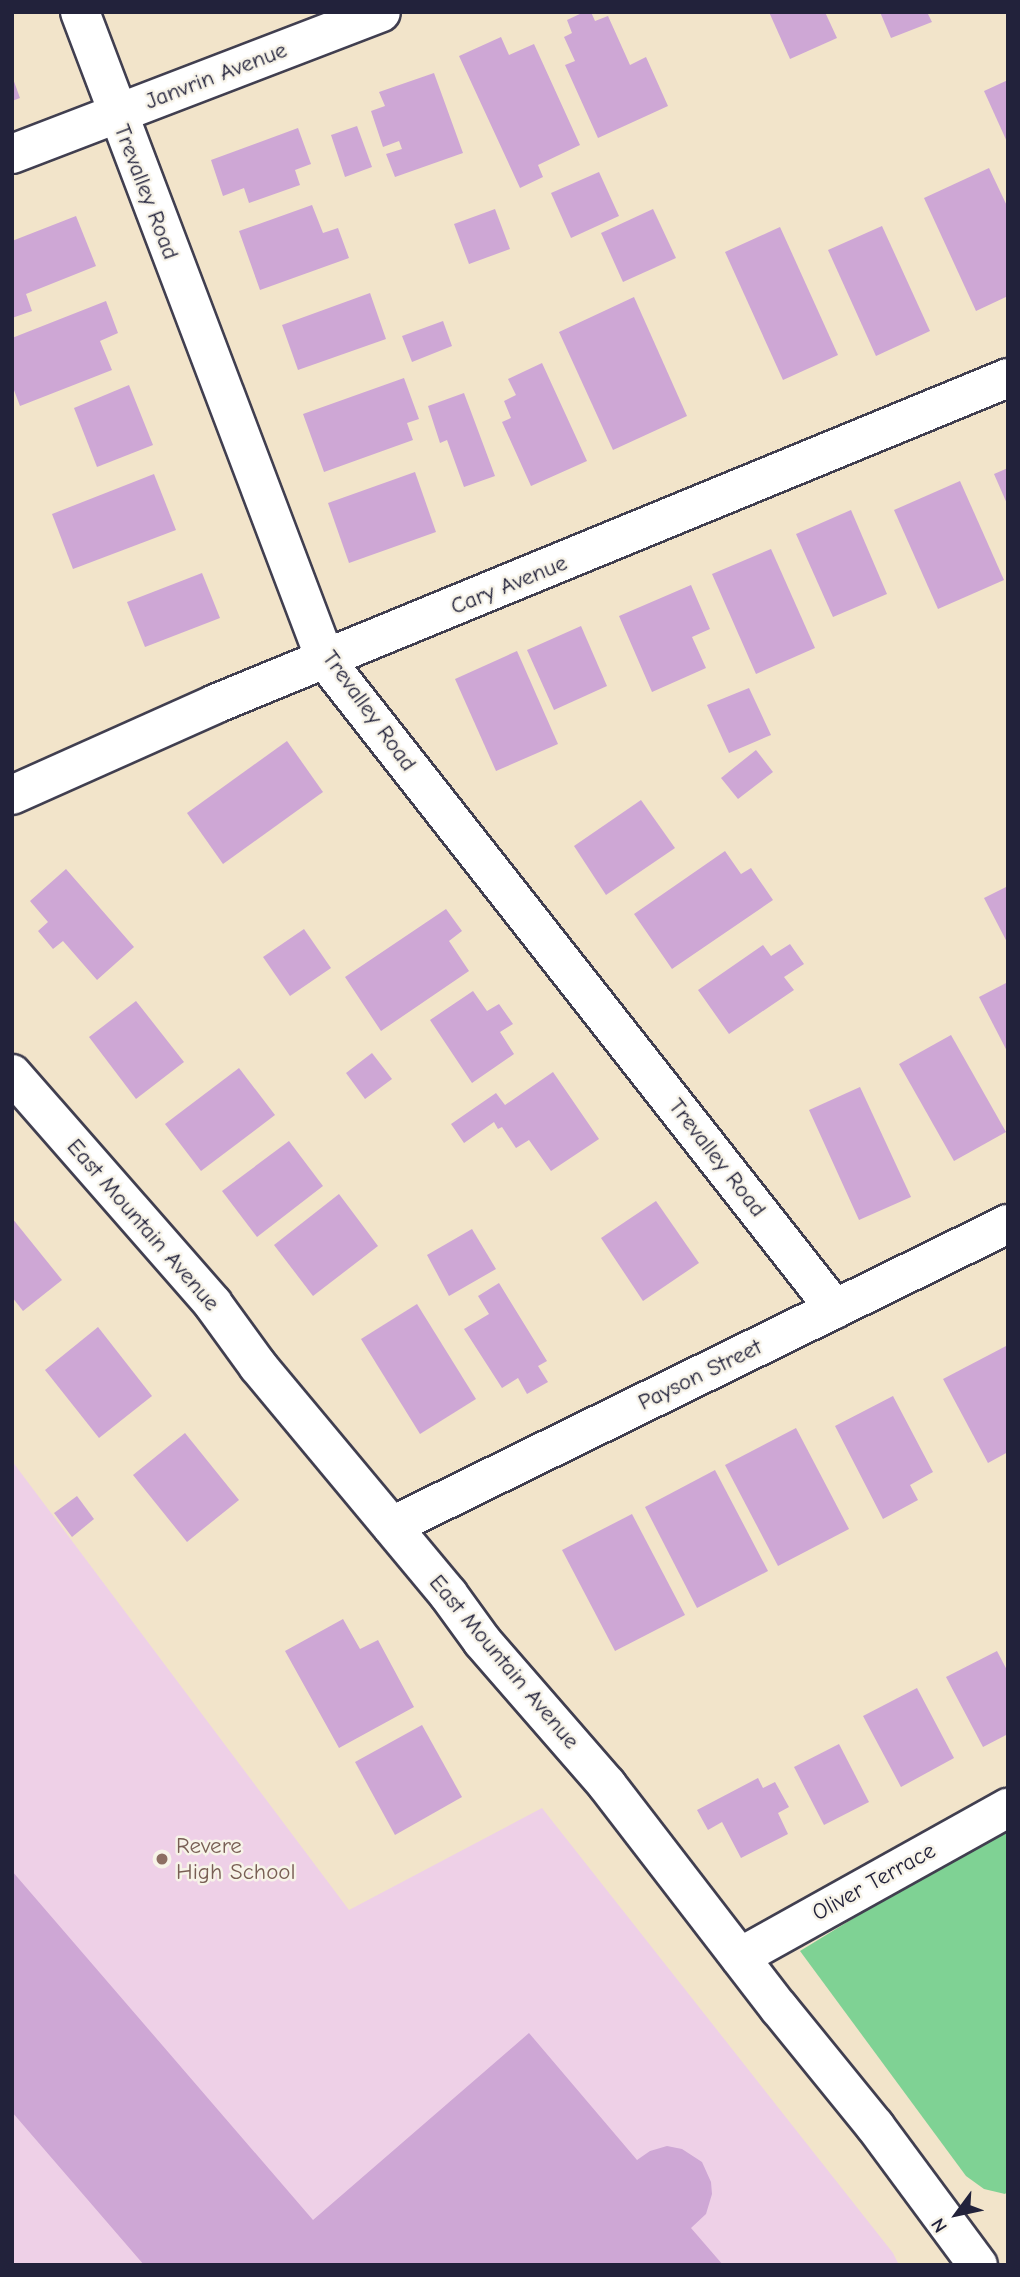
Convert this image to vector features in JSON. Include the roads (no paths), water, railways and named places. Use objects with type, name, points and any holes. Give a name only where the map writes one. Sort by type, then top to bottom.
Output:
[{"type":"street","name":"Trevalley Road","points":[[80,12],[116,114],[326,660],[835,1309]]},
{"type":"street","name":"Janvrin Avenue","points":[[12,154],[381,12]]},
{"type":"street","name":"Cary Avenue","points":[[12,795],[215,705],[1008,378]]},
{"type":"street","name":"East Mountain Avenue","points":[[12,1074],[212,1304],[258,1366],[448,1594],[482,1642],[607,1784],[875,2126],[978,2265]]},
{"type":"street","name":"Payson Street","points":[[392,1526],[1008,1224]]},
{"type":"street","name":"Oliver Terrace","points":[[740,1957],[1008,1808]]},
{"type":"place","name":"Revere High School","points":[[162,1859]]}]
